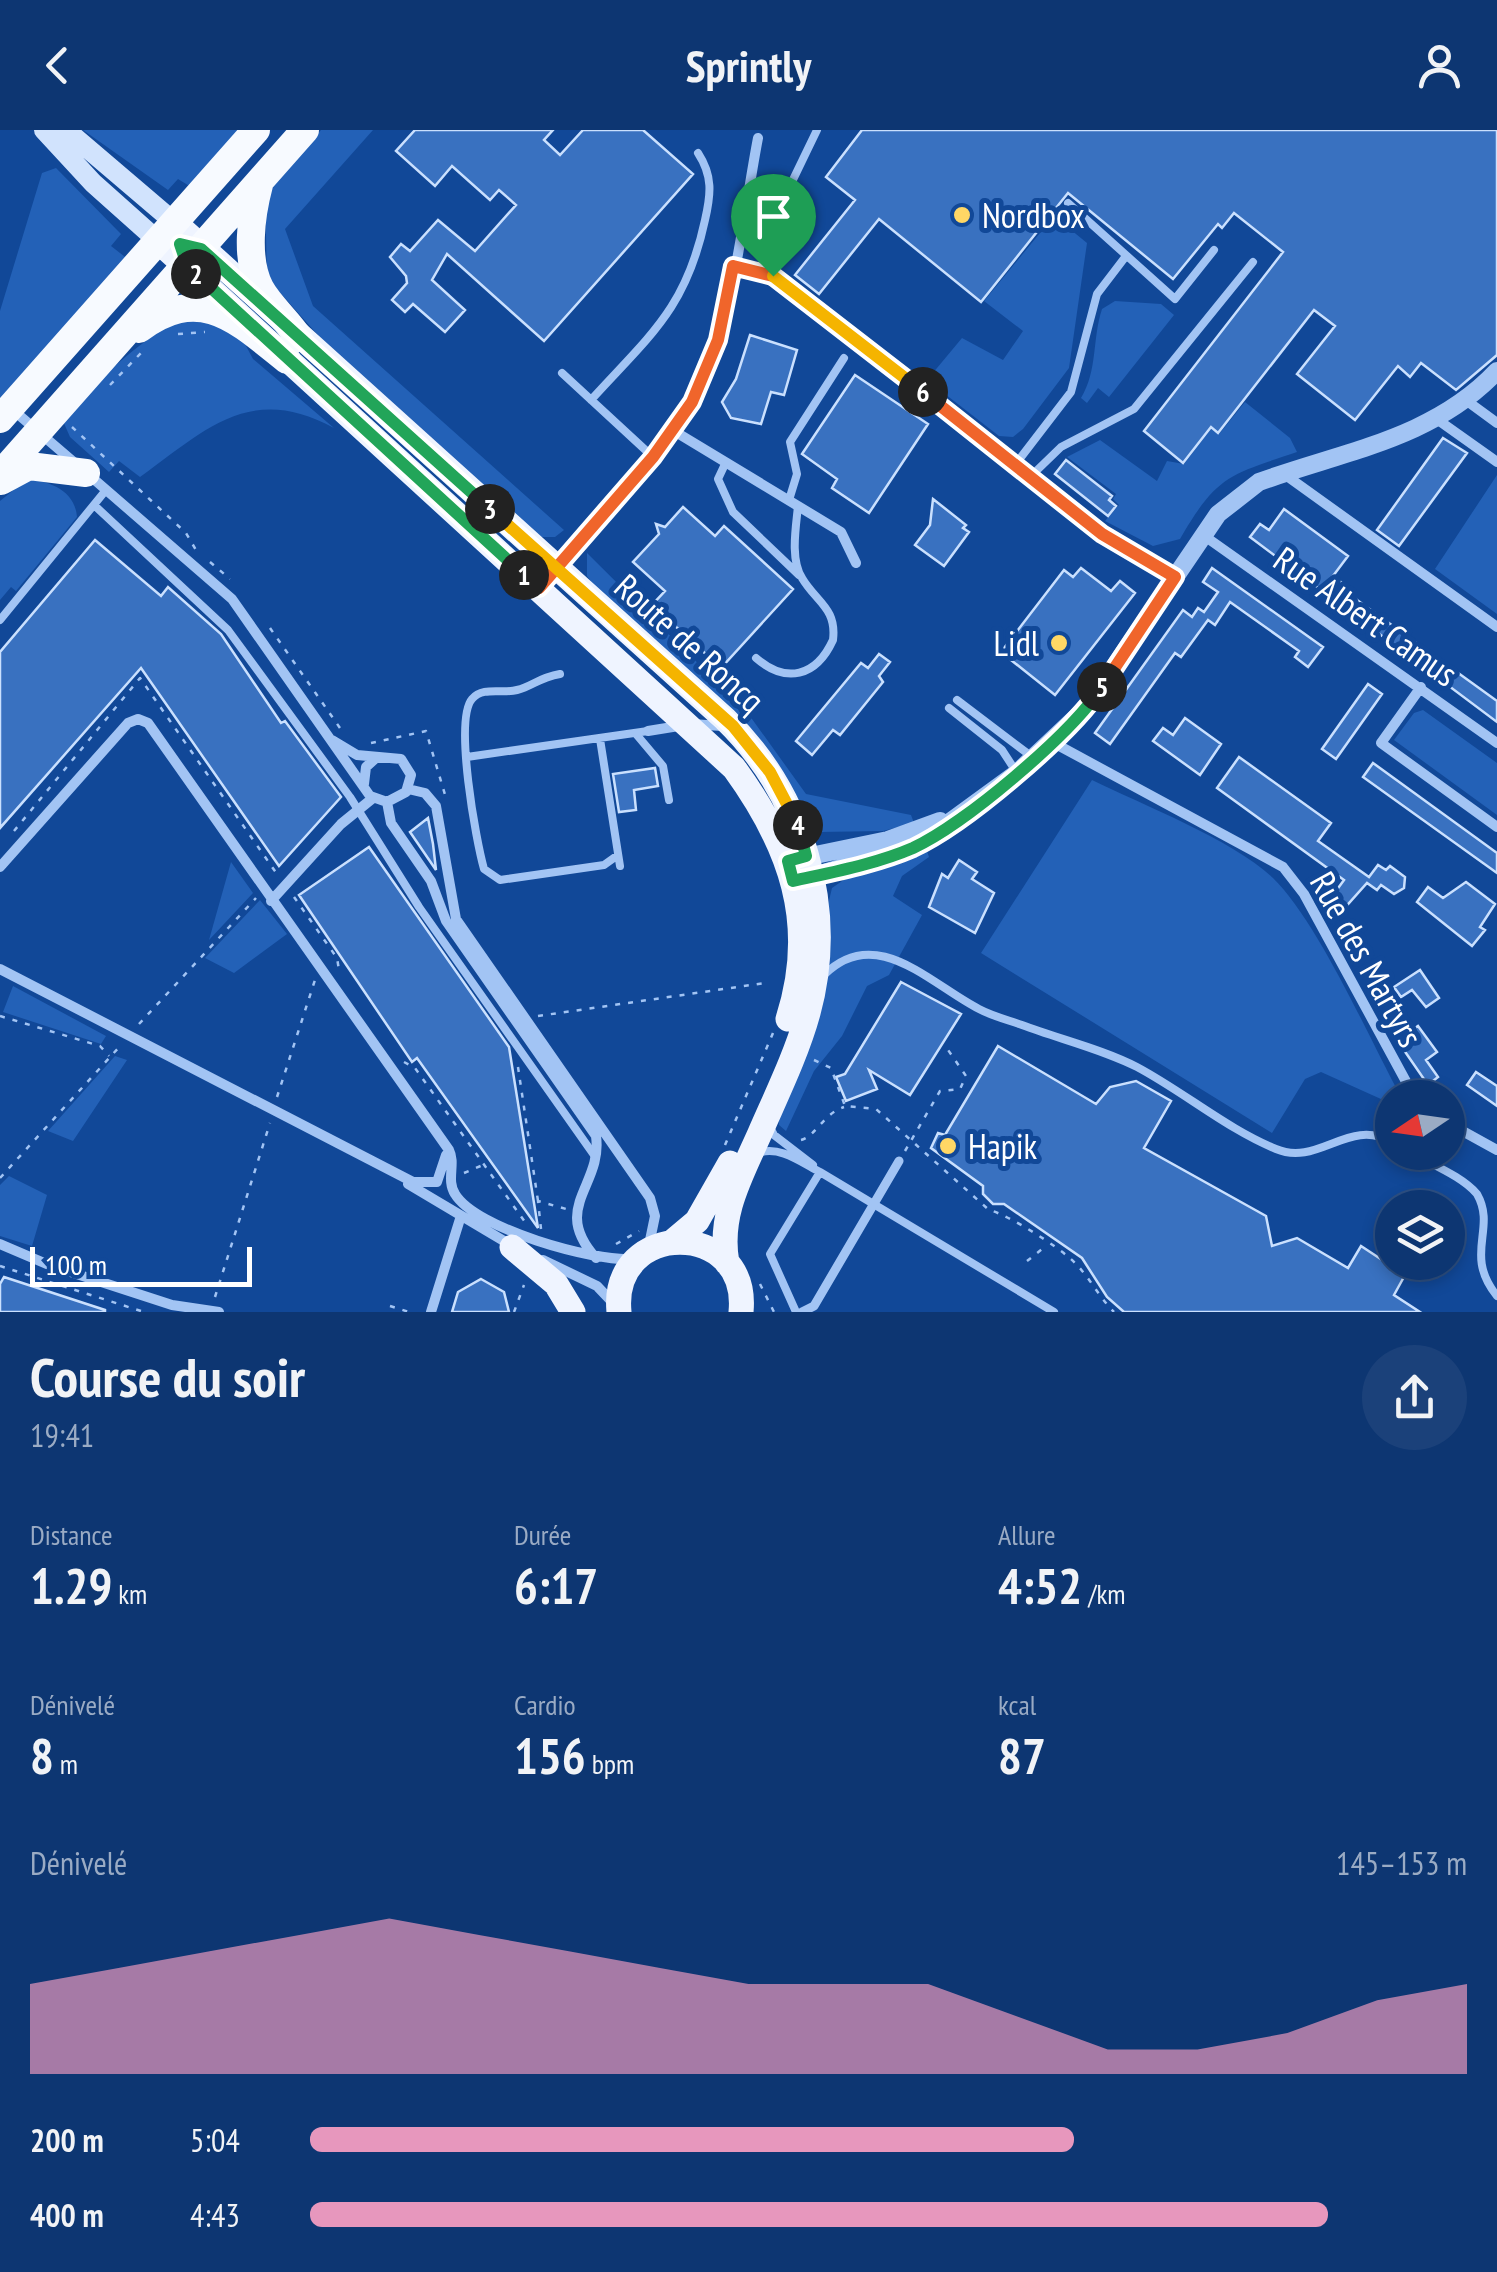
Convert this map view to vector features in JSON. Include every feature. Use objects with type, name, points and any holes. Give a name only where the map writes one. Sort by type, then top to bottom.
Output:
[{"type":"highway","points":[[0,478],[95,364],[256,130]]},
{"type":"highway","points":[[5,413],[180,244],[259,184],[305,130]]},
{"type":"highway","points":[[259,184],[252,221],[255,275],[293,349]]},
{"type":"highway","points":[[95,364],[158,316],[190,307],[231,317],[293,349]]},
{"type":"highway","points":[[0,478],[29,466],[96,482]]},
{"type":"main road","name":"Route de Roncq","points":[[44,130],[93,183],[180,244]]},
{"type":"main road","name":"Route de Roncq","points":[[66,130],[539,588],[691,724],[754,793],[800,869],[800,946],[790,1015],[724,1177],[698,1221],[672,1242]]},
{"type":"main road","name":"Route de Roncq","points":[[293,349],[556,568],[737,731],[783,792],[818,934],[814,985],[769,1124],[749,1158],[723,1226],[728,1263]]},
{"type":"main road","points":[[619,1311],[623,1279],[642,1255],[672,1242],[702,1245],[728,1263],[745,1306]]},
{"type":"main road","points":[[512,1247],[556,1284],[574,1312]]},
{"type":"street","points":[[539,588],[674,431],[710,364],[759,134]]},
{"type":"street","points":[[733,266],[779,279],[1102,534],[1175,577]]},
{"type":"street","points":[[800,869],[917,846],[1017,774],[1093,700],[1204,535],[1240,493],[1438,420],[1466,401],[1497,371]]},
{"type":"street","points":[[1466,401],[1497,423]]},
{"type":"street","points":[[0,867],[128,723],[138,719],[148,723],[452,1154],[452,1190],[464,1204],[532,1239],[596,1258],[642,1255],[655,1225],[650,1198],[456,920],[436,806],[425,793],[408,789],[387,802],[373,798],[341,760],[332,740],[232,598],[37,431],[5,413]]},
{"type":"street","points":[[1438,420],[1497,462]]},
{"type":"street","points":[[674,431],[841,532],[856,563]]},
{"type":"street","points":[[1284,474],[1497,626]]},
{"type":"street","name":"Rue Albert Camus","points":[[1204,535],[1497,744]]},
{"type":"street","points":[[1420,688],[1382,744],[1497,827]]},
{"type":"street","points":[[648,730],[691,724],[737,731]]},
{"type":"street","points":[[332,740],[352,753],[391,755],[404,762],[411,775],[408,789]]},
{"type":"street","name":"Rue des Martyrs","points":[[1052,742],[1283,867],[1304,894],[1405,1080]]},
{"type":"street","points":[[364,784],[366,767],[376,757]]},
{"type":"street","points":[[271,901],[373,798]]},
{"type":"street","points":[[387,802],[391,823],[435,889],[446,921],[594,1131],[598,1143],[576,1212],[578,1235],[596,1258]]},
{"type":"street","points":[[0,970],[420,1184],[437,1182],[446,1161],[445,1144]]},
{"type":"street","points":[[1465,1132],[1497,1150]]},
{"type":"street","points":[[799,1312],[814,1306],[899,1161]]},
{"type":"street","points":[[391,1172],[460,1219],[597,1286],[619,1311]]},
{"type":"street","points":[[431,1312],[460,1219]]},
{"type":"street","points":[[0,1244],[49,1266],[172,1305],[215,1311]]},
{"type":"lane","points":[[747,195],[789,188],[817,130]]},
{"type":"lane","points":[[591,400],[662,321],[690,277],[710,194],[709,172],[698,153]]},
{"type":"lane","points":[[1068,203],[1175,299],[1214,250]]},
{"type":"lane","points":[[1015,465],[1071,392],[1097,294],[1126,256]]},
{"type":"lane","points":[[1030,477],[1060,447],[1134,409],[1253,262]]},
{"type":"lane","points":[[800,576],[790,442],[844,358]]},
{"type":"lane","points":[[562,373],[653,457]]},
{"type":"lane","points":[[726,462],[718,478],[733,512],[800,576],[833,619],[828,650],[810,669],[790,676],[756,658]]},
{"type":"lane","points":[[0,620],[94,505],[96,482]]},
{"type":"lane","points":[[94,505],[216,614],[358,809],[418,907],[594,1155]]},
{"type":"lane","points":[[560,674],[537,678],[522,690],[486,691],[474,697],[464,724],[482,860],[491,877],[500,880],[604,865],[618,855]]},
{"type":"lane","points":[[957,700],[1034,758]]},
{"type":"lane","points":[[948,708],[1002,750],[1017,774]]},
{"type":"lane","points":[[467,757],[648,730]]},
{"type":"lane","points":[[636,734],[663,766],[669,800]]},
{"type":"lane","points":[[600,738],[620,866]]},
{"type":"lane","points":[[814,985],[838,960],[855,954],[888,956],[980,1010],[1134,1066],[1276,1149],[1306,1153],[1356,1133],[1375,1135]]},
{"type":"lane","points":[[769,1124],[820,1172]]},
{"type":"lane","points":[[749,1158],[770,1150],[820,1172],[1054,1312]]},
{"type":"lane","points":[[1440,1170],[1474,1190],[1483,1204],[1487,1232],[1480,1261],[1497,1296]]},
{"type":"lane","points":[[799,1312],[770,1254],[820,1172]]},
{"type":"path","points":[[0,1178],[277,874],[140,678],[13,832]]},
{"type":"path","points":[[215,1311],[273,1112],[328,947]]},
{"type":"path","points":[[525,1020],[765,983]]},
{"type":"path","points":[[0,1016],[100,1046],[110,1056]]},
{"type":"path","points":[[899,1161],[940,1091],[960,1088],[966,1076],[946,1047]]},
{"type":"path","points":[[794,1050],[831,1068],[845,1106]]},
{"type":"path","points":[[525,1221],[542,1235],[518,1065],[526,1058]]},
{"type":"path","points":[[769,1124],[786,1136],[807,1140],[822,1118],[845,1106],[876,1109],[989,1210],[1007,1214],[1074,1262],[1114,1312]]},
{"type":"path","points":[[538,1200],[576,1212]]},
{"type":"path","points":[[1027,1261],[1048,1245]]},
{"type":"path","points":[[0,1266],[144,1312]]},
{"type":"path","points":[[390,1306],[410,1312]]},
{"type":"shaded area","points":[[83,130],[241,130],[191,187],[178,179],[168,190]]},
{"type":"shaded area","points":[[321,130],[373,130],[285,229],[313,306],[564,530],[555,537],[539,537],[342,362],[267,278],[265,193]]},
{"type":"shaded area","points":[[56,168],[121,234],[111,246],[129,260],[0,407],[0,311],[42,173]]},
{"type":"shaded area","points":[[1054,216],[1087,243],[1069,368],[1023,429],[1013,437],[999,436],[927,380],[962,338],[1003,360],[1023,331],[984,301]]},
{"type":"shaded area","points":[[1115,301],[1161,304],[1174,315],[1109,397],[1098,388],[1087,403],[1081,398],[1090,376],[1102,309]]},
{"type":"shaded area","points":[[185,316],[237,329],[253,359],[334,428],[304,415],[253,411],[208,429],[140,477],[119,461],[109,472],[70,437],[63,421],[118,363]]},
{"type":"shaded area","points":[[1245,402],[1290,438],[1297,452],[1227,480],[1204,502],[1180,539],[1153,546],[1105,521],[1119,505],[1113,499],[1116,494],[1067,457],[1100,440],[1157,481],[1167,461],[1184,464],[1211,429],[1219,434]]},
{"type":"shaded area","points":[[1497,475],[1497,614],[1435,569]]},
{"type":"shaded area","points":[[27,479],[52,485],[66,494],[77,517],[16,591],[11,587],[0,600],[0,501]]},
{"type":"shaded area","points":[[587,553],[747,712],[806,794],[911,815],[914,823],[883,831],[818,832],[596,588],[587,576]]},
{"type":"shaded area","points":[[1423,710],[1497,763],[1497,815],[1394,740],[1414,713]]},
{"type":"shaded area","points":[[1092,780],[1212,837],[1273,878],[1307,922],[1392,1080],[1375,1080],[1375,1096],[1321,1072],[1305,1079],[1272,1133],[981,953]]},
{"type":"shaded area","points":[[927,851],[929,857],[902,876],[893,896],[922,915],[889,975],[867,986],[842,1036],[814,1071],[786,1131],[779,1125],[778,1112],[832,888],[845,879]]},
{"type":"shaded area","points":[[231,862],[253,893],[209,940]]},
{"type":"shaded area","points":[[260,900],[287,934],[234,973],[205,958]]},
{"type":"shaded area","points":[[13,986],[106,1036],[101,1044],[3,1012]]},
{"type":"shaded area","points":[[115,1056],[127,1060],[73,1141],[48,1131]]},
{"type":"shaded area","points":[[9,1176],[47,1195],[32,1246],[0,1236],[0,1185]]},
{"type":"building","points":[[415,130],[553,130],[544,140],[560,155],[583,130],[643,130],[693,174],[544,341],[447,254],[432,280],[465,310],[445,332],[413,304],[405,312],[392,300],[407,283],[390,257],[401,244],[410,251],[438,220],[475,251],[516,205],[499,190],[490,200],[452,166],[435,186],[396,151]]},
{"type":"building","points":[[862,130],[1497,130],[1497,355],[1456,390],[1421,363],[1410,377],[1398,366],[1355,420],[1297,374],[1335,326],[1314,310],[1218,433],[1211,427],[1183,463],[1144,431],[1283,252],[1234,213],[1222,228],[1218,224],[1173,279],[1068,193],[981,302],[879,219],[819,294],[795,275],[855,200],[826,177]]},
{"type":"building","points":[[750,335],[797,350],[784,395],[771,392],[761,424],[731,418],[722,402],[736,379]]},
{"type":"building","points":[[855,375],[928,424],[869,513],[832,488],[837,479],[802,454]]},
{"type":"building","points":[[1443,438],[1467,453],[1399,546],[1377,530]]},
{"type":"building","points":[[1066,460],[1112,496],[1109,500],[1116,506],[1108,516],[1055,474]]},
{"type":"building","points":[[933,499],[966,525],[963,528],[969,532],[944,566],[915,545],[930,525]]},
{"type":"building","points":[[683,507],[715,536],[724,526],[793,589],[721,668],[652,605],[665,591],[633,562],[659,534],[656,524],[665,527]]},
{"type":"building","points":[[1284,509],[1348,556],[1333,576],[1342,583],[1339,587],[1497,701],[1497,722],[1250,537],[1260,524],[1269,530]]},
{"type":"building","points":[[95,540],[161,596],[168,587],[221,634],[281,723],[285,721],[341,797],[279,866],[141,668],[0,828],[0,652]]},
{"type":"building","name":"Lidl","points":[[1081,568],[1111,591],[1120,581],[1135,593],[1055,695],[1001,652],[1064,570],[1073,577]]},
{"type":"building","points":[[1212,568],[1323,647],[1308,667],[1295,657],[1299,651],[1230,602],[1215,625],[1208,620],[1181,657],[1175,653],[1110,744],[1095,733],[1183,610],[1192,617],[1198,608],[1204,612],[1218,592],[1203,582]]},
{"type":"building","points":[[879,654],[890,662],[879,676],[883,682],[840,735],[833,730],[812,755],[796,741],[861,663],[868,668]]},
{"type":"building","points":[[1368,684],[1382,694],[1336,759],[1322,749]]},
{"type":"building","points":[[1185,718],[1221,744],[1200,775],[1153,741],[1163,728],[1173,735]]},
{"type":"building","points":[[1239,757],[1331,823],[1318,841],[1369,877],[1378,865],[1386,870],[1390,866],[1405,877],[1404,888],[1394,894],[1381,885],[1377,890],[1367,883],[1333,921],[1325,906],[1344,880],[1217,788]]},
{"type":"building","points":[[1373,763],[1497,853],[1497,873],[1363,777]]},
{"type":"building","points":[[655,768],[658,786],[634,790],[636,810],[619,812],[613,774]]},
{"type":"building","points":[[428,818],[433,844],[436,870],[410,832]]},
{"type":"building","points":[[369,847],[509,1047],[538,1228],[417,1058],[412,1062],[299,895]]},
{"type":"building","points":[[959,860],[977,872],[972,879],[994,893],[975,933],[929,907],[942,874],[948,878]]},
{"type":"building","points":[[1466,882],[1495,904],[1480,927],[1485,930],[1472,946],[1417,902],[1428,887],[1443,898]]},
{"type":"building","points":[[1420,970],[1439,998],[1426,1007],[1412,990],[1401,997],[1394,987]]},
{"type":"building","points":[[901,982],[961,1014],[910,1095],[869,1070],[877,1089],[846,1101],[836,1077],[845,1074]]},
{"type":"building","points":[[1418,1026],[1437,1052],[1426,1060],[1438,1077],[1425,1080],[1397,1040]]},
{"type":"building","points":[[998,1046],[1096,1104],[1110,1087],[1136,1081],[1171,1101],[1144,1148],[1266,1216],[1272,1246],[1297,1238],[1348,1268],[1361,1246],[1375,1255],[1375,1280],[1402,1280],[1394,1295],[1420,1312],[1124,1312],[1107,1297],[1082,1258],[1004,1204],[993,1204],[983,1194],[983,1186],[931,1148],[938,1133],[945,1135]]},
{"type":"building","points":[[1476,1072],[1497,1086],[1497,1106],[1467,1085]]},
{"type":"building","points":[[4,1277],[105,1312],[0,1312],[0,1284]]},
{"type":"building","points":[[481,1279],[504,1292],[509,1312],[452,1312],[458,1292]]},
{"type":"place","name":"Nordbox","points":[[962,215]]},
{"type":"place","name":"Lidl","points":[[1059,643]]},
{"type":"place","name":"Hapik","points":[[948,1146]]},
{"type":"route","points":[[773,276],[733,266],[718,340],[700,389],[653,457],[568,554],[556,568],[539,588],[187,265],[180,244],[201,249],[441,466],[556,568],[592,600],[602,608],[733,726],[770,772],[797,822],[806,856],[788,861],[793,881],[917,846],[1017,774],[1087,708],[1175,577],[1102,534],[773,276]]}]
